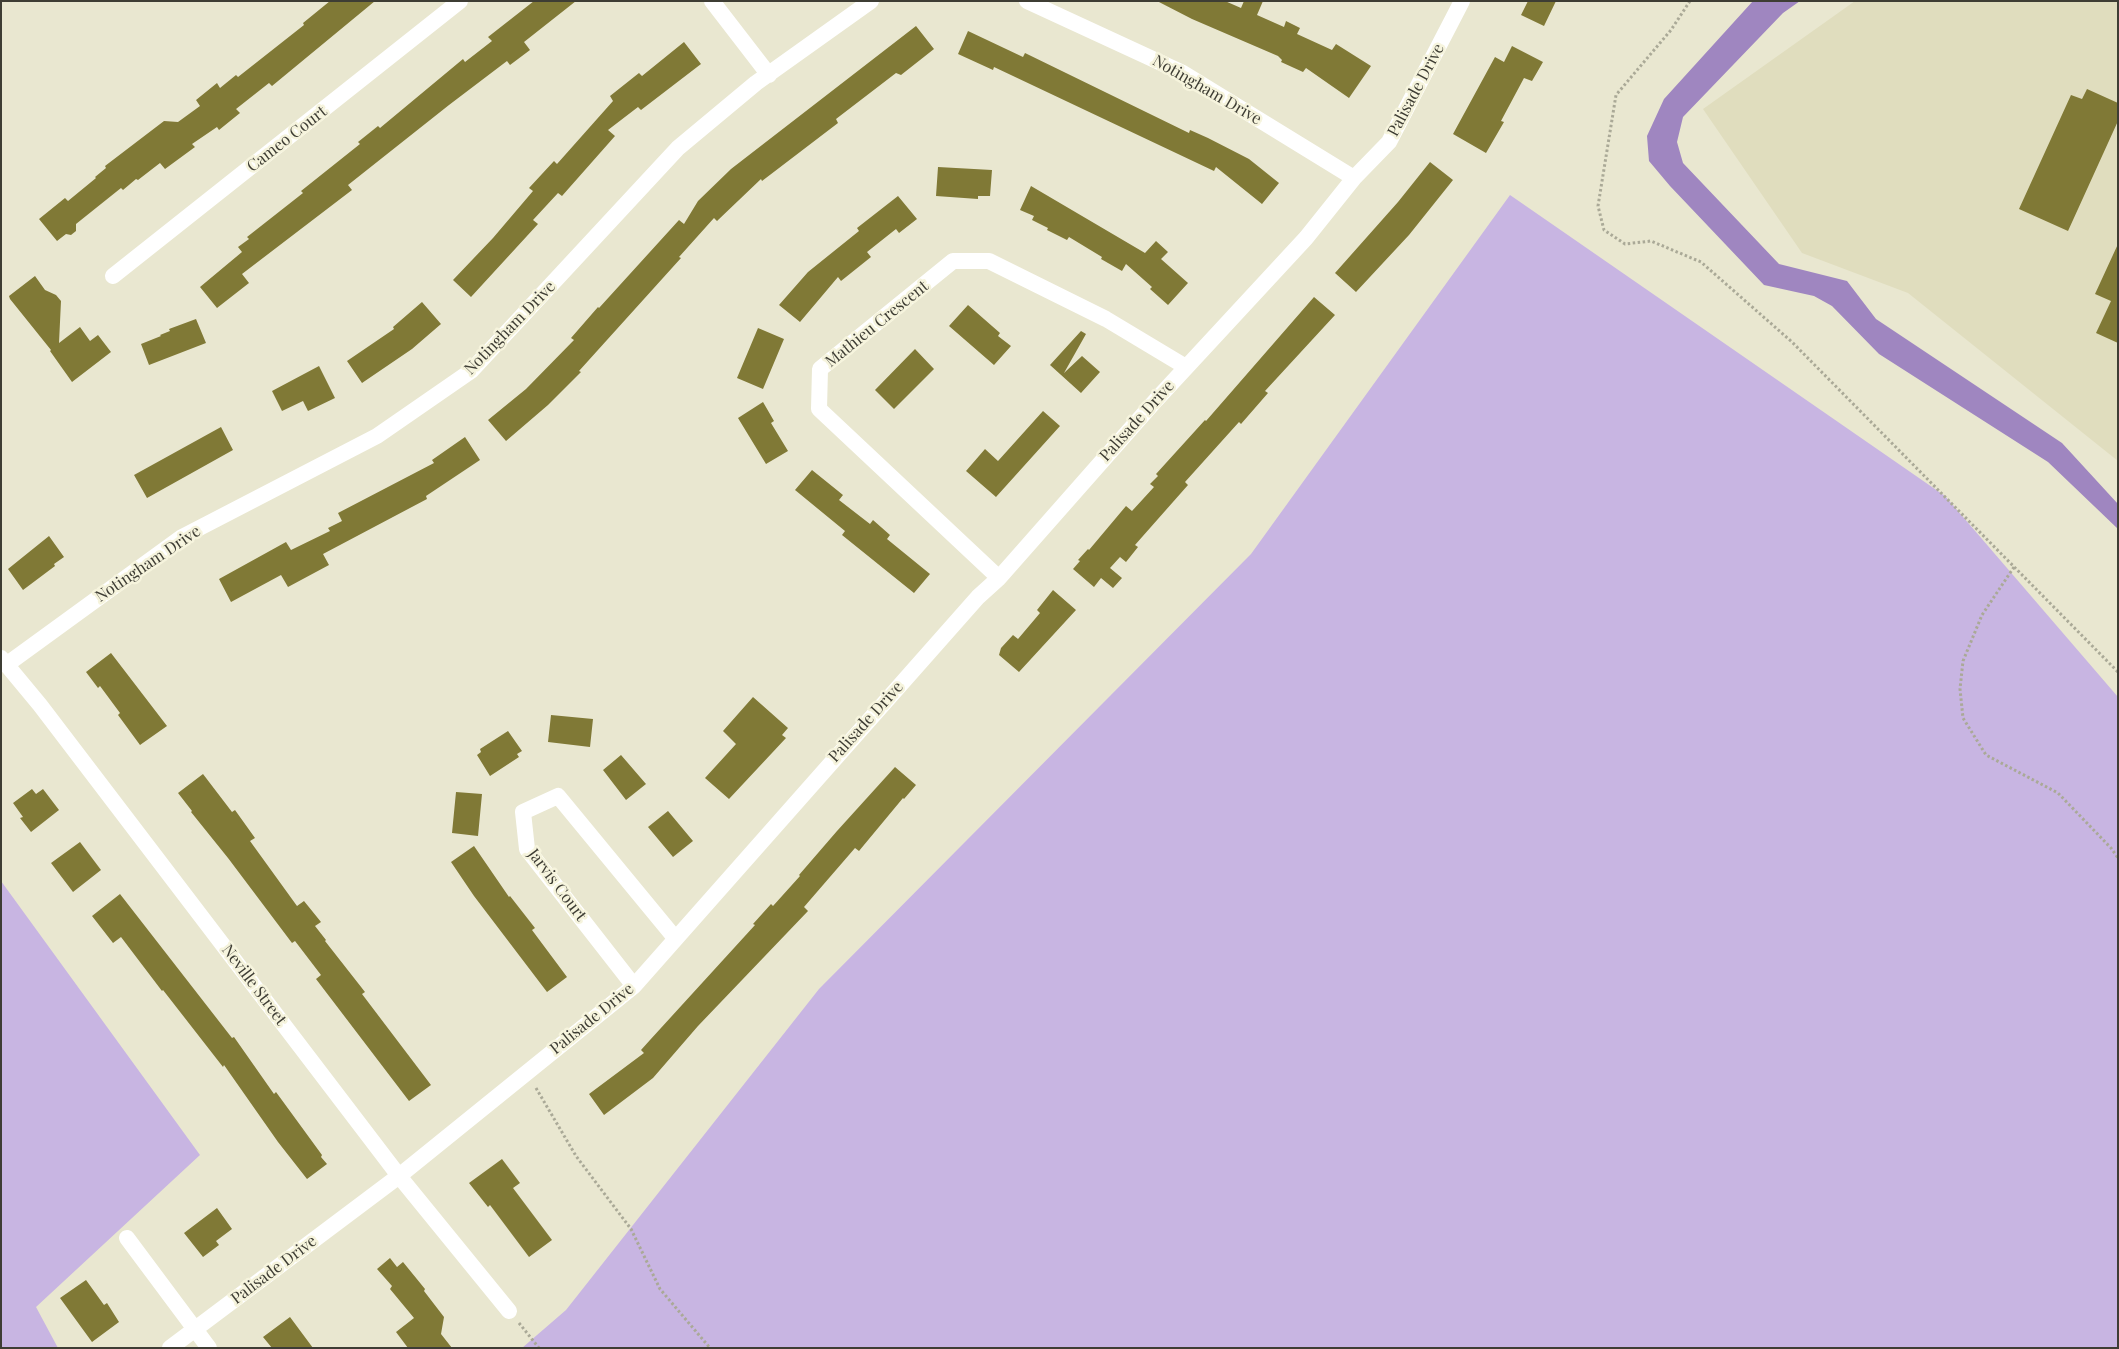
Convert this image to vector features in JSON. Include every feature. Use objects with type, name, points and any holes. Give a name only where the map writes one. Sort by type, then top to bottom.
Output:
[{"type":"street","name":"Cameo Court","points":[[113,276],[460,1]]},
{"type":"street","points":[[712,1],[769,75]]},
{"type":"street","name":"Notingham Drive","points":[[4,661],[182,537],[377,436],[471,371],[678,148],[769,75],[871,1]]},
{"type":"street","name":"Notingham Drive","points":[[1027,1],[1183,73],[1354,178]]},
{"type":"street","name":"Palisade Drive","points":[[170,1348],[399,1176],[634,986],[978,597],[999,578],[1186,367],[1306,238],[1354,178],[1389,142],[1462,1]]},
{"type":"street","name":"Mathieu Crescent","points":[[999,578],[819,409],[820,370],[953,261],[989,261],[1106,319],[1186,367]]},
{"type":"street","name":"Neville Street","points":[[4,661],[46,713],[399,1176],[509,1311]]},
{"type":"street","name":"Jarvis Court","points":[[634,986],[527,849],[523,812],[558,796],[675,938]]},
{"type":"street","points":[[127,1238],[209,1348]]},
{"type":"path","points":[[1690,1],[1671,30],[1616,94],[1598,206],[1604,230],[1625,244],[1651,241],[1701,262],[1740,295],[1792,342],[2118,672]]},
{"type":"path","points":[[2014,567],[1982,615],[1963,661],[1960,689],[1964,718],[1986,755],[2058,793],[2111,848],[2118,858]]},
{"type":"path","points":[[526,1072],[576,1156],[631,1229],[660,1289],[710,1348]]},
{"type":"path","points":[[509,1311],[539,1348]]},
{"type":"shaded area","points":[[1753,1],[1800,1],[1783,13],[1683,117],[1677,142],[1683,163],[1779,264],[1847,281],[1876,319],[2062,443],[2118,504],[2118,529],[2048,462],[1879,354],[1832,306],[1814,296],[1764,285],[1670,186],[1649,161],[1647,136],[1664,99]]},
{"type":"shaded area","points":[[1855,1],[2118,1],[2118,461],[1908,293],[1802,253],[1703,109]]},
{"type":"shaded area","points":[[1510,195],[1945,496],[2118,697],[2118,1348],[522,1348],[566,1310],[819,989],[1251,554]]},
{"type":"shaded area","points":[[1,881],[200,1155],[36,1307],[58,1348],[1,1348]]},
{"type":"building","points":[[330,1],[375,1],[272,86],[269,83],[236,109],[240,113],[219,130],[217,127],[192,144],[195,147],[165,169],[160,163],[123,190],[121,188],[76,224],[76,231],[71,235],[66,234],[57,241],[39,219],[65,198],[68,201],[96,178],[106,168],[105,166],[164,121],[178,122],[200,106],[196,100],[217,83],[220,88],[236,75],[238,77],[304,25],[303,23]]},
{"type":"building","points":[[534,1],[576,1],[524,42],[530,50],[510,65],[507,61],[449,105],[348,185],[352,190],[242,274],[249,283],[217,308],[200,287],[242,252],[238,247],[249,239],[247,237],[303,193],[301,191],[360,144],[358,142],[378,126],[380,128],[463,59],[465,62],[492,41],[488,37]]},
{"type":"building","points":[[1157,1],[1225,1],[1241,8],[1244,1],[1263,1],[1257,15],[1284,27],[1286,21],[1300,28],[1297,34],[1332,50],[1336,44],[1371,66],[1349,98],[1306,68],[1303,72],[1281,62],[1282,60],[1278,56],[1192,19]]},
{"type":"building","points":[[1528,1],[1556,1],[1544,26],[1521,15]]},
{"type":"building","points":[[916,26],[934,49],[901,75],[896,73],[836,119],[838,123],[762,181],[761,179],[717,221],[714,218],[679,257],[681,258],[579,371],[581,372],[548,405],[506,441],[488,420],[526,389],[574,340],[571,338],[598,307],[679,220],[684,224],[698,201],[731,169]]},
{"type":"building","points":[[968,31],[1023,57],[1025,53],[1189,133],[1190,130],[1208,138],[1249,159],[1279,183],[1262,204],[1216,167],[1214,171],[994,67],[993,70],[958,54]]},
{"type":"building","points":[[684,42],[701,64],[641,110],[638,107],[608,130],[615,136],[562,196],[558,193],[533,220],[538,224],[471,297],[453,280],[493,238],[533,191],[529,188],[554,161],[557,164],[613,101],[610,96],[639,73],[642,76]]},
{"type":"building","points":[[1512,46],[1543,62],[1532,81],[1524,78],[1501,121],[1504,122],[1486,153],[1453,134],[1495,57],[1504,62]]},
{"type":"building","points":[[2087,89],[2118,103],[2118,121],[2068,231],[2019,209],[2071,95],[2082,99]]},
{"type":"building","points":[[1430,162],[1453,180],[1409,235],[1356,292],[1335,273],[1398,202]]},
{"type":"building","points":[[938,167],[992,170],[990,196],[978,196],[978,199],[936,196]]},
{"type":"building","points":[[1031,186],[1145,253],[1156,241],[1168,252],[1161,259],[1188,283],[1168,305],[1150,289],[1152,287],[1126,264],[1122,271],[1069,237],[1067,240],[1047,230],[1048,228],[1032,220],[1034,216],[1020,210]]},
{"type":"building","points":[[898,196],[917,219],[899,233],[896,229],[867,252],[871,257],[841,281],[838,277],[800,322],[779,305],[808,272],[859,231],[857,228]]},
{"type":"building","points":[[2118,244],[2118,343],[2096,333],[2111,301],[2095,294]]},
{"type":"building","points":[[35,276],[45,290],[56,295],[61,301],[59,343],[80,327],[90,341],[98,335],[111,352],[72,382],[51,350],[10,299],[9,296]]},
{"type":"building","points":[[1314,297],[1335,315],[1265,391],[1268,393],[1241,424],[1239,422],[1185,482],[1188,485],[1135,545],[1138,547],[1126,562],[1120,557],[1110,568],[1122,578],[1113,588],[1101,578],[1094,587],[1073,569],[1080,561],[1078,560],[1089,550],[1126,506],[1132,511],[1154,487],[1150,484],[1158,476],[1156,474],[1206,421]]},
{"type":"building","points":[[422,302],[441,324],[412,349],[362,383],[347,361],[394,329],[393,327]]},
{"type":"building","points":[[968,305],[1000,333],[998,336],[1011,346],[994,365],[949,326]]},
{"type":"building","points":[[196,319],[206,343],[149,365],[141,344],[161,336],[170,331],[169,329]]},
{"type":"building","points":[[758,328],[784,339],[763,389],[737,378]]},
{"type":"building","points":[[1081,331],[1086,334],[1064,373],[1082,356],[1100,372],[1081,393],[1050,365]]},
{"type":"building","points":[[915,349],[934,369],[894,409],[875,390]]},
{"type":"building","points":[[319,366],[335,398],[308,411],[303,401],[282,411],[272,391]]},
{"type":"building","points":[[763,402],[774,421],[771,423],[788,451],[766,464],[738,418]]},
{"type":"building","points":[[1043,411],[1060,426],[996,497],[966,471],[985,449],[998,461]]},
{"type":"building","points":[[221,427],[233,450],[147,498],[134,475]]},
{"type":"building","points":[[465,437],[480,460],[426,496],[427,499],[323,554],[329,565],[288,587],[281,575],[231,602],[219,579],[286,542],[291,550],[330,531],[328,528],[342,521],[338,513],[434,463],[432,460]]},
{"type":"building","points":[[812,470],[843,495],[839,500],[870,524],[873,520],[890,535],[887,539],[930,574],[914,593],[842,535],[845,531],[795,490]]},
{"type":"building","points":[[49,536],[64,557],[23,590],[8,569]]},
{"type":"building","points":[[1053,590],[1076,610],[1019,672],[999,655],[1001,648],[1013,635],[1018,639],[1040,613],[1037,610]]},
{"type":"building","points":[[111,653],[167,726],[140,745],[118,715],[120,713],[100,686],[98,688],[86,672]]},
{"type":"building","points":[[753,697],[788,728],[782,735],[786,738],[729,799],[705,778],[736,744],[723,731]]},
{"type":"building","points":[[551,715],[593,719],[590,747],[548,742]]},
{"type":"building","points":[[508,731],[522,751],[517,754],[519,757],[490,776],[477,755],[481,752],[480,749]]},
{"type":"building","points":[[621,755],[646,784],[626,800],[603,770]]},
{"type":"building","points":[[895,767],[916,785],[859,851],[855,848],[804,907],[808,911],[698,1026],[653,1078],[604,1115],[589,1094],[644,1053],[641,1050],[755,925],[753,924],[771,904],[773,906],[800,876],[837,831]]},
{"type":"building","points":[[203,774],[232,812],[235,810],[255,838],[250,841],[297,906],[304,901],[321,922],[315,926],[325,941],[365,992],[362,994],[431,1085],[409,1101],[316,979],[321,975],[295,941],[292,943],[178,793]]},
{"type":"building","points":[[32,789],[36,794],[43,789],[59,810],[31,832],[20,818],[23,817],[13,803]]},
{"type":"building","points":[[456,792],[482,794],[478,836],[452,833]]},
{"type":"building","points":[[668,811],[693,841],[673,857],[648,827]]},
{"type":"building","points":[[80,842],[101,870],[73,892],[51,863]]},
{"type":"building","points":[[474,846],[509,897],[535,928],[532,930],[567,977],[547,992],[474,896],[451,862]]},
{"type":"building","points":[[120,894],[232,1038],[234,1037],[274,1094],[276,1092],[322,1155],[321,1157],[327,1164],[307,1179],[278,1142],[224,1065],[223,1067],[121,937],[113,943],[92,916]]},
{"type":"building","points":[[502,1159],[520,1183],[513,1188],[552,1240],[529,1257],[490,1205],[488,1207],[469,1183]]},
{"type":"building","points":[[217,1208],[232,1229],[216,1241],[219,1245],[203,1257],[184,1233]]},
{"type":"building","points":[[390,1258],[397,1267],[403,1262],[425,1289],[424,1291],[444,1317],[441,1334],[452,1348],[408,1348],[396,1332],[414,1318],[390,1289],[392,1286],[377,1269]]},
{"type":"building","points":[[86,1280],[104,1305],[107,1303],[119,1322],[92,1342],[60,1298]]},
{"type":"building","points":[[290,1317],[313,1348],[272,1348],[263,1337]]}]
